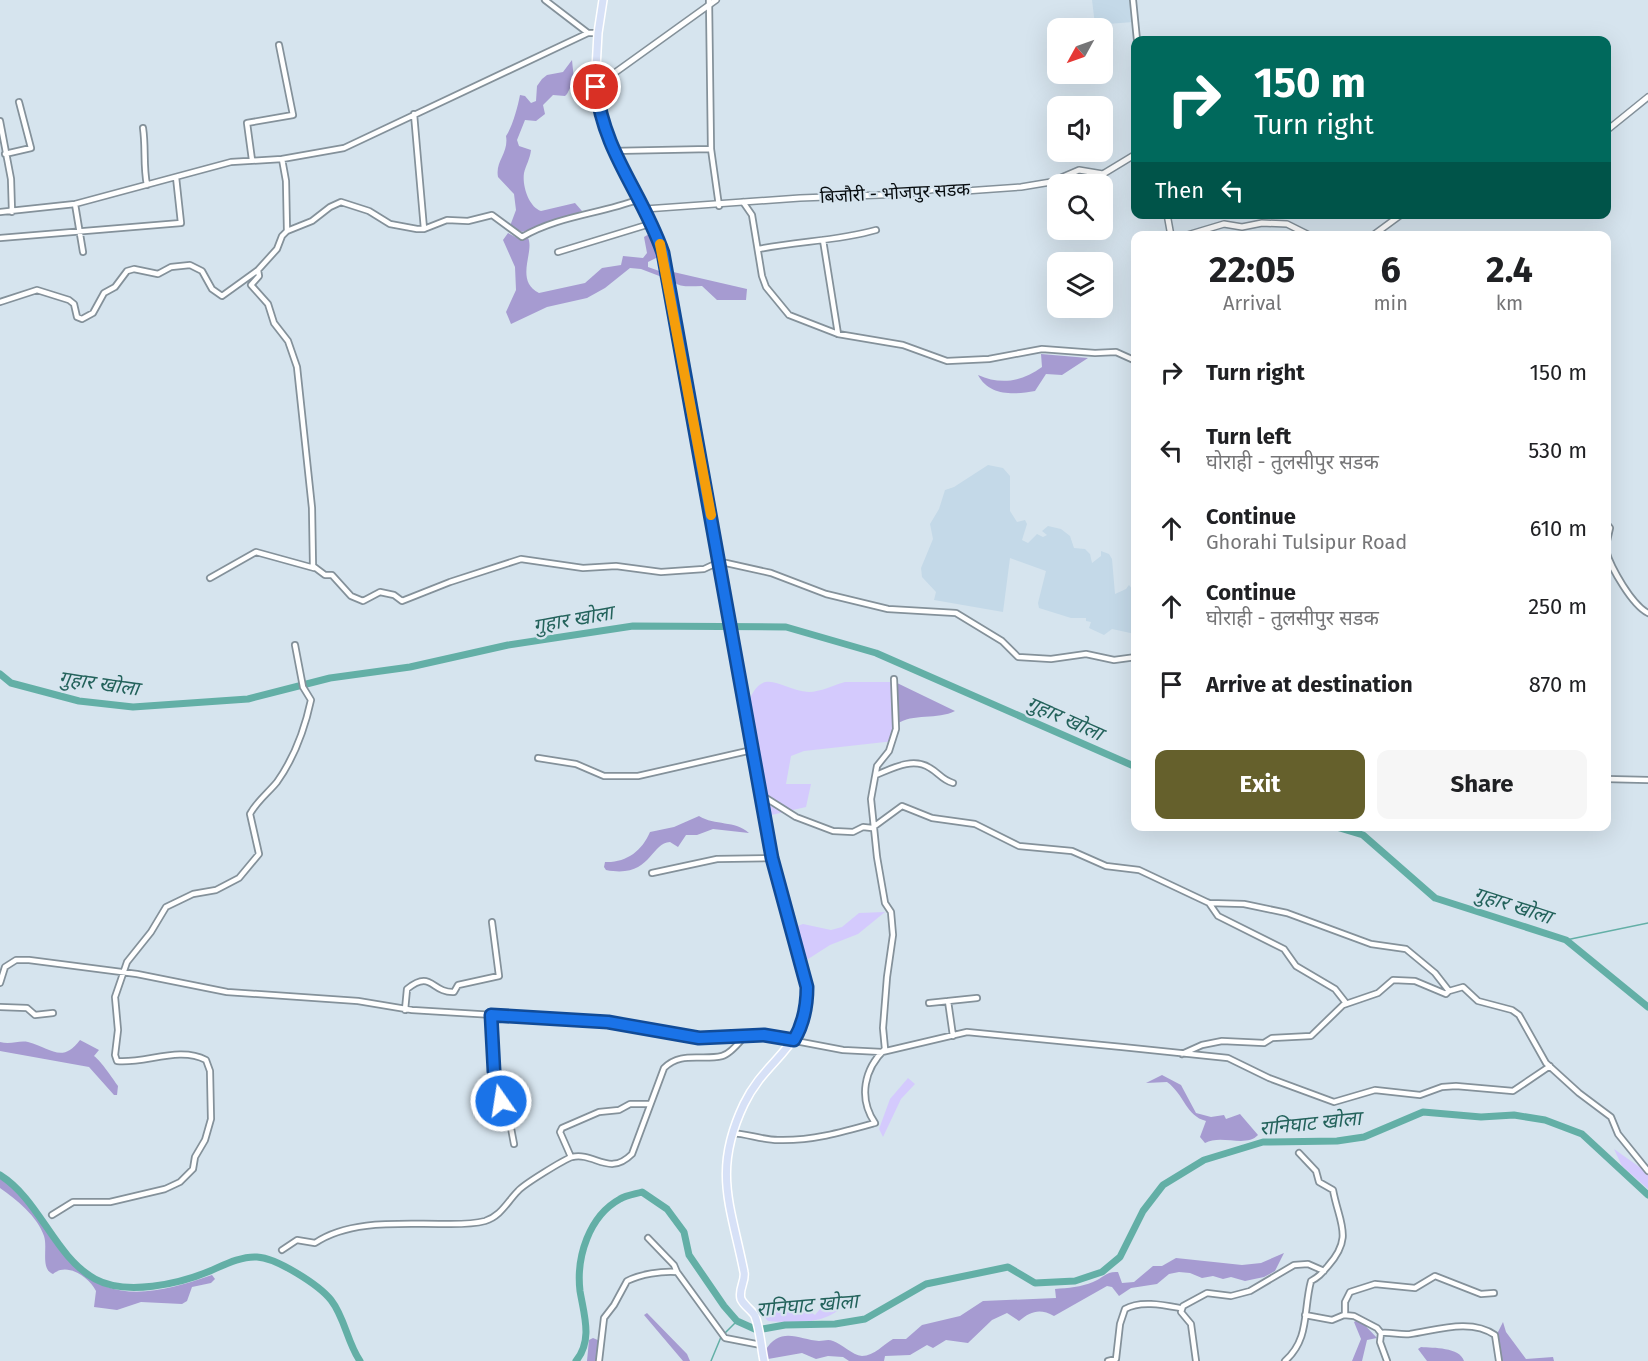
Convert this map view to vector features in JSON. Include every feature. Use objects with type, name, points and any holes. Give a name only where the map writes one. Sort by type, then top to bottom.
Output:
[{"type":"main road","points":[[603,0],[598,33],[596,87],[599,116],[612,151],[637,200],[653,223],[663,253],[772,858],[807,987],[807,1006],[802,1027],[745,1101],[732,1133],[726,1159],[726,1186],[732,1224],[745,1276],[741,1286],[742,1301],[754,1315],[764,1361]]},
{"type":"street","points":[[544,0],[588,33]]},
{"type":"street","points":[[596,87],[708,3],[716,0]]},
{"type":"street","points":[[1133,0],[1137,36]]},
{"type":"street","points":[[708,3],[711,149],[719,206]]},
{"type":"street","points":[[0,212],[75,204],[231,162],[282,159],[344,148],[588,33],[598,33]]},
{"type":"street","points":[[252,160],[247,123],[293,116],[279,45]]},
{"type":"street","points":[[1611,127],[1648,97]]},
{"type":"street","points":[[5,154],[31,148],[20,102]]},
{"type":"street","points":[[414,114],[424,229]]},
{"type":"street","points":[[0,121],[11,179],[12,212]]},
{"type":"street","points":[[143,128],[146,149],[142,162],[147,185]]},
{"type":"street","points":[[612,151],[711,149]]},
{"type":"street","name":"बिजौरी - भोजपुर सडक","points":[[645,209],[1030,185],[1051,182],[1079,170],[1103,174],[1131,157]]},
{"type":"street","points":[[282,159],[286,181],[287,231]]},
{"type":"street","points":[[0,238],[181,222],[176,177]]},
{"type":"street","points":[[0,302],[37,290],[69,300],[74,304],[77,317],[82,319],[93,313],[104,293],[115,287],[128,271],[134,269],[158,274],[171,267],[190,265],[202,271],[212,289],[222,296],[258,270],[277,249],[282,236],[287,231],[312,221],[330,207],[341,202],[369,211],[390,224],[424,229],[439,222],[468,221],[492,215],[522,237],[555,222],[609,211],[637,200]]},
{"type":"street","points":[[743,202],[752,215],[762,276],[766,287],[789,315],[838,334],[903,345],[947,361],[989,358],[1042,349],[1095,353],[1116,352],[1131,359]]},
{"type":"street","points":[[75,204],[83,252]]},
{"type":"street","points":[[1379,231],[1395,219]]},
{"type":"street","points":[[558,252],[653,223]]},
{"type":"street","points":[[1201,231],[1224,224],[1242,226],[1262,223],[1287,224],[1301,231]]},
{"type":"street","points":[[759,249],[844,239],[876,230]]},
{"type":"street","points":[[823,240],[838,334]]},
{"type":"street","points":[[258,270],[259,276],[251,285],[252,289],[268,304],[278,330],[288,341],[294,354],[297,367],[312,508],[314,568]]},
{"type":"street","points":[[210,578],[256,552],[314,568],[325,575],[332,575],[351,596],[361,600],[380,592],[394,595],[402,601],[450,582],[522,559],[583,568],[616,566],[661,572],[704,569],[719,562],[771,573],[825,594],[888,609],[956,613],[1002,641],[1018,657],[1052,659],[1086,654],[1114,660],[1131,658]]},
{"type":"street","points":[[1611,562],[1619,579],[1642,610],[1648,613]]},
{"type":"street","points":[[52,1215],[73,1202],[110,1202],[165,1189],[180,1182],[193,1169],[195,1157],[205,1140],[211,1119],[210,1071],[206,1060],[182,1055],[134,1063],[117,1061],[115,1055],[118,1030],[115,997],[122,972],[166,907],[193,894],[216,890],[239,878],[259,854],[250,814],[258,799],[276,782],[301,737],[311,700],[303,687],[295,645]]},
{"type":"street","points":[[732,1133],[778,1140],[803,1139],[825,1137],[874,1124],[867,1112],[865,1082],[867,1072],[886,1046],[883,1028],[893,935],[872,828],[871,799],[878,766],[889,751],[896,729],[894,679]]},
{"type":"street","points":[[538,758],[576,764],[604,776],[638,776],[752,750]]},
{"type":"street","points":[[876,775],[910,762],[926,766],[946,781],[953,783]]},
{"type":"street","points":[[1611,779],[1648,780]]},
{"type":"street","points":[[760,795],[820,827],[853,832],[863,827],[872,828],[902,806],[932,818],[975,824],[1019,846],[1071,851],[1106,866],[1138,870],[1209,903],[1244,904],[1276,911],[1371,944],[1406,949],[1435,973],[1449,991]]},
{"type":"street","points":[[652,873],[717,859],[772,858]]},
{"type":"street","points":[[1209,903],[1218,916],[1284,949],[1296,966],[1335,989],[1346,1003]]},
{"type":"street","points":[[405,1010],[406,989],[417,981],[429,981],[446,993],[454,992],[458,985],[499,976],[492,922]]},
{"type":"street","points":[[0,983],[3,966],[16,960],[29,960],[122,972],[227,992],[358,1001],[405,1010],[608,1022],[699,1038],[743,1038],[764,1035],[843,1050],[882,1052],[967,1032],[1010,1035],[1228,1058],[1269,1078],[1334,1102],[1375,1090],[1419,1095],[1442,1087],[1456,1086],[1513,1091],[1550,1066]]},
{"type":"street","points":[[1182,1054],[1202,1045],[1222,1041],[1264,1043],[1272,1038],[1311,1036],[1346,1003],[1378,993],[1393,980],[1415,981],[1446,994],[1463,987],[1479,1001],[1517,1013],[1550,1066],[1579,1094],[1611,1117],[1618,1134],[1648,1171]]},
{"type":"street","points":[[929,1003],[977,998]]},
{"type":"street","points":[[948,1001],[953,1036]]},
{"type":"street","points":[[0,1007],[27,1008],[35,1015],[53,1013]]},
{"type":"street","points":[[491,1015],[494,1071],[501,1101],[507,1107],[514,1144]]},
{"type":"street","points":[[282,1250],[297,1240],[315,1243],[326,1236],[354,1228],[403,1224],[465,1224],[486,1221],[501,1212],[518,1191],[532,1180],[571,1157],[614,1165],[624,1163],[632,1154],[660,1075],[670,1062],[684,1057],[722,1056],[743,1038]]},
{"type":"street","points":[[571,1157],[560,1132],[562,1128],[599,1112],[619,1110],[630,1104],[650,1104]]},
{"type":"street","points":[[1285,1361],[1298,1350],[1304,1330],[1311,1281],[1342,1249],[1343,1228],[1333,1190],[1319,1182],[1316,1171],[1299,1153]]},
{"type":"street","points":[[648,1238],[666,1254],[725,1338],[760,1345]]},
{"type":"street","points":[[1108,1361],[1116,1359],[1120,1324],[1125,1309],[1131,1306],[1152,1305],[1180,1308],[1207,1293],[1231,1296],[1250,1291],[1294,1265],[1308,1264],[1324,1270]]},
{"type":"street","points":[[599,1361],[604,1318],[627,1281],[647,1274],[677,1272]]},
{"type":"street","points":[[1345,1315],[1345,1302],[1350,1292],[1375,1284],[1415,1288],[1435,1276],[1481,1294],[1494,1293]]},
{"type":"street","points":[[1180,1308],[1191,1324],[1196,1361]]},
{"type":"street","points":[[1305,1316],[1332,1320],[1345,1315],[1361,1318],[1381,1330],[1380,1342],[1387,1361]]},
{"type":"street","points":[[1381,1333],[1408,1334],[1454,1327],[1480,1328],[1495,1335],[1499,1361]]},
{"type":"shaded area","points":[[1092,0],[1130,0],[1133,22],[1113,24],[1113,18],[1094,18]]},
{"type":"shaded area","points":[[572,60],[574,80],[567,94],[565,96],[553,95],[543,105],[545,114],[536,121],[525,120],[517,140],[519,146],[531,150],[524,178],[525,190],[533,205],[541,211],[575,203],[582,211],[522,232],[510,226],[516,210],[514,194],[498,177],[498,166],[506,147],[506,136],[513,122],[520,95],[525,96],[531,103],[536,101],[537,86],[542,79],[547,75],[563,72]]},
{"type":"shaded area","points":[[508,233],[519,239],[528,238],[526,274],[532,288],[539,293],[585,283],[602,268],[621,265],[623,256],[643,258],[647,253],[644,237],[649,234],[652,234],[660,256],[648,262],[648,267],[662,272],[662,277],[641,269],[630,268],[605,288],[587,298],[547,307],[511,324],[506,312],[516,290],[515,267],[503,240]]},
{"type":"shaded area","points":[[669,271],[747,289],[746,300],[717,300],[702,286],[677,284]]},
{"type":"shaded area","points":[[1041,354],[1088,358],[1062,375],[1046,374],[1035,391],[1011,393],[995,390],[983,382],[978,375],[1003,381],[1019,379],[1042,367]]},
{"type":"shaded area","points":[[988,465],[1003,468],[1010,476],[1010,511],[1017,522],[1025,520],[1027,524],[1022,540],[1028,543],[1037,534],[1043,537],[1047,535],[1042,531],[1048,526],[1061,529],[1070,536],[1074,548],[1085,549],[1090,554],[1092,563],[1101,556],[1101,551],[1109,554],[1112,559],[1115,594],[1129,585],[1131,588],[1131,633],[1112,629],[1104,635],[1089,628],[1091,622],[1086,621],[1086,618],[1071,618],[1039,608],[1038,603],[1046,571],[1010,558],[1003,612],[934,600],[936,592],[922,577],[921,568],[933,539],[930,524],[939,509],[945,490],[954,487]]},
{"type":"shaded area","points":[[766,682],[809,692],[845,682],[895,682],[894,741],[804,751],[791,756],[786,784],[811,784],[806,807],[767,816],[748,703],[754,691]]},
{"type":"shaded area","points":[[895,682],[955,711],[910,719],[897,724]]},
{"type":"shaded area","points":[[699,816],[738,826],[749,833],[713,829],[697,835],[686,835],[678,847],[670,842],[663,844],[647,860],[632,870],[606,870],[604,867],[605,862],[626,858],[638,850],[650,832],[674,827]]},
{"type":"shaded area","points":[[885,912],[858,934],[830,945],[805,961],[794,927],[803,924],[831,930],[842,927],[859,913]]},
{"type":"shaded area","points":[[80,1040],[99,1050],[94,1056],[118,1086],[117,1095],[114,1095],[89,1067],[0,1051],[0,1042],[25,1042],[62,1053],[74,1047]]},
{"type":"shaded area","points":[[1162,1075],[1181,1085],[1196,1113],[1211,1117],[1224,1115],[1226,1119],[1240,1114],[1258,1135],[1247,1140],[1218,1140],[1205,1143],[1200,1137],[1206,1121],[1189,1110],[1173,1087],[1167,1082],[1146,1083]]},
{"type":"shaded area","points":[[908,1078],[915,1084],[901,1099],[883,1137],[879,1129],[890,1099]]},
{"type":"shaded area","points":[[1614,1149],[1648,1173],[1648,1189],[1622,1166]]},
{"type":"shaded area","points":[[0,1177],[19,1194],[65,1255],[81,1272],[97,1283],[133,1292],[171,1287],[212,1275],[215,1279],[211,1283],[192,1287],[187,1301],[182,1304],[141,1302],[117,1310],[94,1307],[96,1291],[83,1276],[71,1270],[53,1274],[49,1271],[45,1263],[45,1241],[41,1229],[26,1209],[0,1188]]},
{"type":"shaded area","points":[[1284,1253],[1275,1271],[1264,1277],[1245,1281],[1231,1277],[1202,1278],[1190,1273],[1179,1272],[1169,1274],[1157,1284],[1131,1288],[1119,1296],[1112,1287],[1107,1286],[1054,1316],[1036,1312],[1019,1321],[1007,1313],[992,1320],[968,1343],[946,1340],[933,1348],[927,1345],[910,1355],[885,1356],[884,1361],[849,1361],[843,1357],[828,1356],[816,1359],[802,1353],[768,1359],[765,1351],[777,1338],[790,1336],[819,1341],[831,1340],[862,1356],[875,1352],[893,1339],[906,1339],[922,1325],[960,1316],[983,1301],[1056,1298],[1055,1289],[1084,1285],[1114,1272],[1118,1272],[1122,1283],[1134,1282],[1153,1266],[1162,1266],[1176,1258],[1242,1265],[1261,1263]]},
{"type":"shaded area","points":[[821,1298],[827,1304],[843,1301],[845,1304],[829,1316],[810,1321],[768,1321],[761,1313],[760,1307],[783,1307],[790,1311],[797,1303],[815,1315],[820,1309]]},
{"type":"shaded area","points":[[647,1313],[687,1354],[690,1361],[683,1361],[644,1315]]},
{"type":"shaded area","points":[[1359,1319],[1377,1338],[1367,1340],[1362,1361],[1352,1361],[1361,1339],[1354,1322]]},
{"type":"shaded area","points":[[1503,1322],[1506,1332],[1526,1359],[1553,1357],[1554,1361],[1501,1361],[1497,1334]]},
{"type":"shaded area","points":[[593,1338],[600,1341],[597,1361],[587,1361],[589,1340]]},
{"type":"shaded area","points":[[1421,1347],[1452,1351],[1461,1356],[1464,1361],[1427,1361],[1418,1349]]},
{"type":"waterway","name":"गुहार खोला","points":[[0,674],[11,683],[79,701],[133,707],[248,699],[330,678],[410,667],[508,645],[633,626],[786,627],[876,653],[1131,765]]},
{"type":"waterway","name":"गुहार खोला","points":[[1350,831],[1363,835],[1435,898],[1566,940],[1648,1007]]},
{"type":"waterway","points":[[1566,940],[1648,923]]},
{"type":"waterway","name":"रानिघाट खोला","points":[[576,1361],[586,1336],[579,1278],[587,1239],[600,1216],[609,1206],[622,1198],[642,1192],[667,1209],[684,1232],[689,1255],[724,1306],[737,1321],[757,1330],[785,1325],[835,1324],[865,1319],[926,1284],[1008,1267],[1035,1283],[1075,1281],[1102,1272],[1120,1257],[1143,1211],[1163,1185],[1204,1160],[1263,1142],[1337,1141],[1364,1137],[1423,1112],[1481,1117],[1514,1115],[1545,1120],[1582,1134],[1648,1195]]},
{"type":"waterway","points":[[0,1175],[26,1199],[68,1257],[95,1279],[108,1284],[122,1287],[168,1284],[197,1276],[239,1259],[251,1257],[265,1259],[286,1267],[317,1287],[331,1300],[340,1314],[360,1361]]},
{"type":"waterway","points":[[724,1334],[737,1321]]},
{"type":"waterway","points":[[711,1361],[721,1337]]},
{"type":"slow traffic","points":[[660,244],[711,515]]},
{"type":"route","points":[[501,1101],[494,1071],[491,1015],[608,1022],[699,1038],[743,1038],[764,1035],[794,1040],[802,1027],[807,1006],[807,987],[802,964],[772,858],[663,253],[653,223],[637,200],[612,151],[599,116],[596,87]]}]
